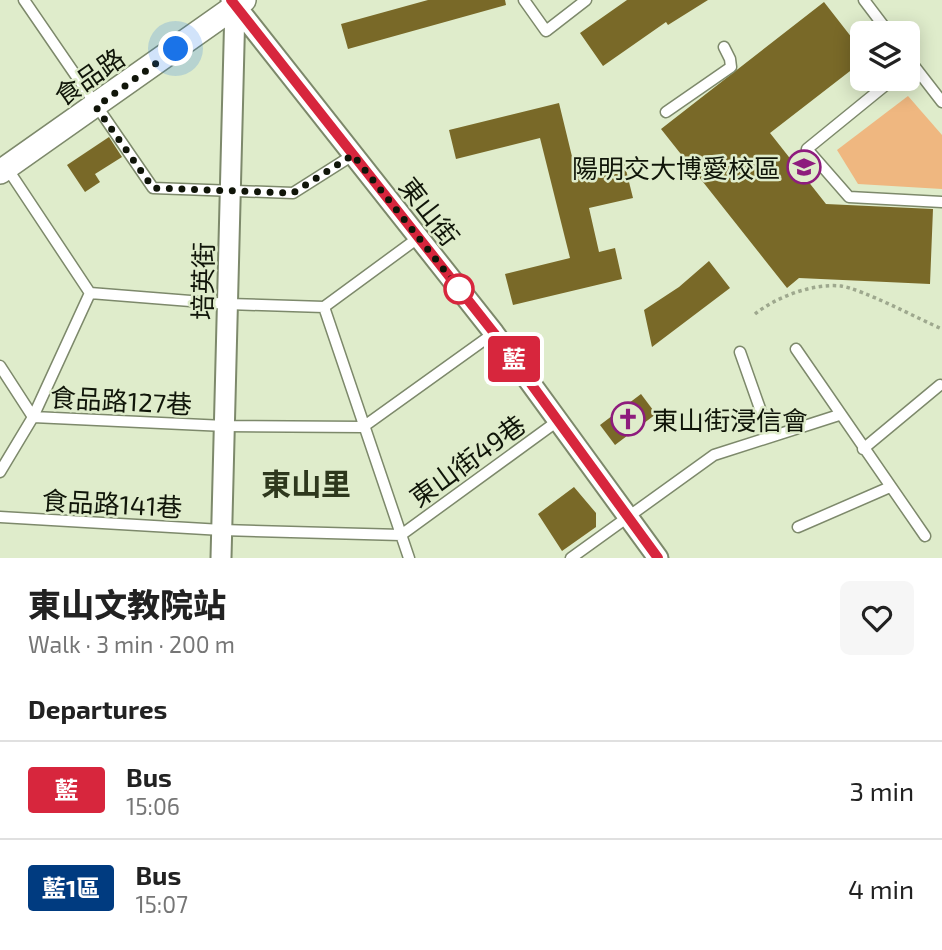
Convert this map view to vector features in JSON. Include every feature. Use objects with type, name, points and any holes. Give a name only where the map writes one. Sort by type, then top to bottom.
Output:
[{"type":"street","name":"食品路","points":[[4,170],[96,107],[237,2]]},
{"type":"street","name":"東山街","points":[[237,2],[353,155],[494,333],[630,516],[658,558]]},
{"type":"street","name":"培英街","points":[[221,558],[237,2]]},
{"type":"lane","points":[[24,0],[153,188],[293,193],[353,155]]},
{"type":"lane","points":[[524,0],[546,31],[586,0]]},
{"type":"lane","points":[[864,0],[880,21]]},
{"type":"lane","points":[[666,112],[731,67],[724,47]]},
{"type":"lane","points":[[920,74],[942,102]]},
{"type":"lane","points":[[878,91],[807,149],[849,197],[942,202]]},
{"type":"lane","points":[[4,170],[90,293]]},
{"type":"lane","points":[[90,293],[228,304],[324,307],[418,238]]},
{"type":"lane","points":[[0,472],[33,416],[90,293]]},
{"type":"lane","points":[[324,307],[409,558]]},
{"type":"lane","points":[[363,427],[494,333]]},
{"type":"lane","points":[[796,349],[925,536]]},
{"type":"lane","points":[[740,352],[770,437]]},
{"type":"lane","name":"食品路127巷","points":[[0,366],[33,416],[225,426],[363,427]]},
{"type":"lane","points":[[863,449],[940,385]]},
{"type":"lane","points":[[571,558],[713,455],[839,415]]},
{"type":"lane","name":"東山街49巷","points":[[401,535],[559,420]]},
{"type":"lane","points":[[797,527],[890,487]]},
{"type":"lane","name":"食品路141巷","points":[[0,517],[222,530],[401,535]]},
{"type":"path","points":[[755,314],[779,299],[825,286],[844,286],[942,328]]},
{"type":"shaded area","points":[[908,96],[942,135],[942,189],[858,184],[837,150]]},
{"type":"building","points":[[428,0],[505,0],[506,5],[348,49],[341,24]]},
{"type":"building","points":[[627,0],[708,0],[668,25],[666,22],[603,66],[580,33]]},
{"type":"building","points":[[824,2],[850,35],[850,71],[770,133],[826,204],[933,209],[930,284],[799,278],[787,288],[661,129]]},
{"type":"building","points":[[559,103],[576,173],[624,162],[633,198],[589,208],[599,252],[615,248],[622,279],[513,305],[505,274],[570,258],[540,138],[456,159],[449,130]]},
{"type":"building","points":[[109,137],[122,157],[95,174],[100,182],[85,192],[67,165]]},
{"type":"building","points":[[709,261],[730,288],[652,347],[644,310],[679,287]]},
{"type":"building","name":"東山街浸信會","points":[[641,394],[656,414],[615,445],[600,425]]},
{"type":"building","points":[[574,487],[596,513],[596,527],[562,551],[538,514]]},
{"type":"bus line","name":"藍","points":[[231,0],[494,333],[630,516],[658,558]]},
{"type":"place","name":"陽明交大博愛校區","points":[[804,167]]},
{"type":"place","name":"東山街浸信會","points":[[628,419]]},
{"type":"district","name":"東山里","points":[[306,483]]},
{"type":"route","points":[[176,49],[96,107],[153,188],[293,193],[353,155],[464,295],[459,289]]}]
